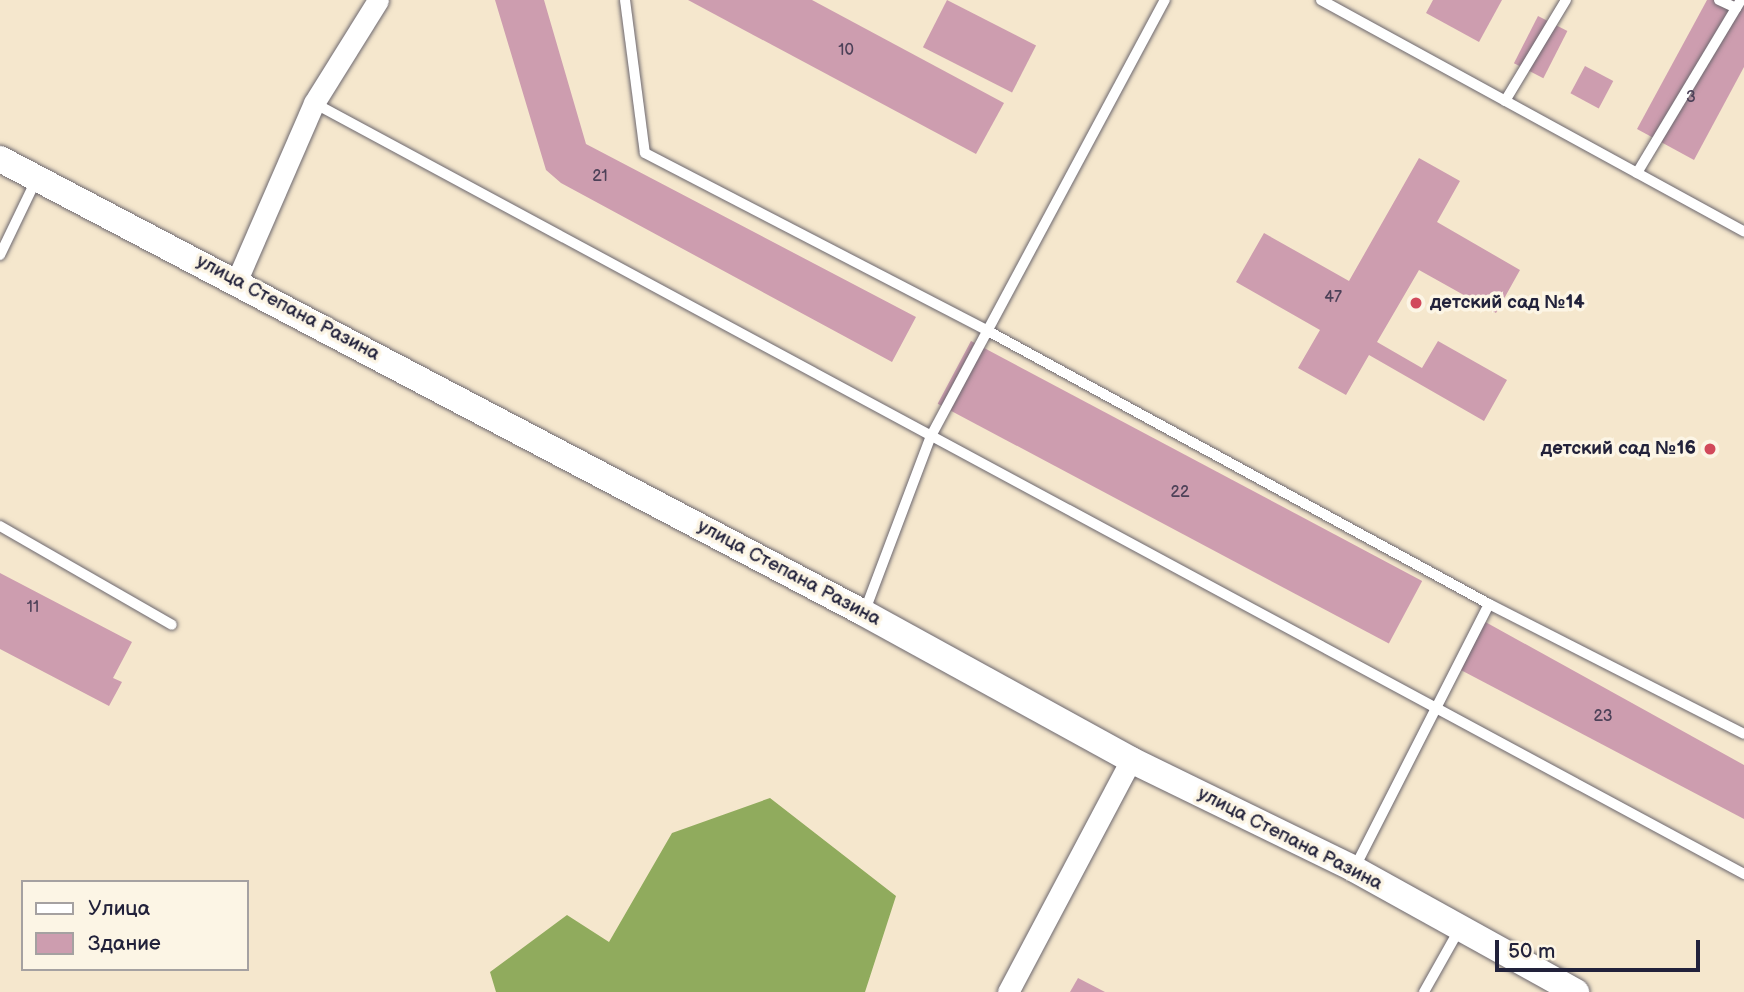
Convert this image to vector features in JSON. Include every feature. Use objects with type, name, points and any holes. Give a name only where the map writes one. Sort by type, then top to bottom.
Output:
[{"type":"street","points":[[237,280],[314,103],[378,0]]},
{"type":"street","name":"улица Степана Разина","points":[[0,159],[237,280],[864,612],[1131,760],[1354,869],[1576,992]]},
{"type":"street","points":[[1008,992],[1131,760]]},
{"type":"lane","points":[[625,0],[645,153],[988,331],[1489,604],[1744,734]]},
{"type":"lane","points":[[864,612],[932,436],[1165,0]]},
{"type":"lane","points":[[1321,0],[1337,4],[1505,101],[1744,232]]},
{"type":"lane","points":[[1505,101],[1566,0]]},
{"type":"lane","points":[[1637,173],[1739,4],[1719,0]]},
{"type":"lane","points":[[314,103],[1437,705],[1744,874]]},
{"type":"lane","points":[[0,255],[37,178]]},
{"type":"lane","points":[[0,526],[172,625]]},
{"type":"lane","points":[[1354,869],[1489,604]]},
{"type":"lane","points":[[1424,992],[1460,928]]},
{"type":"green space","points":[[770,798],[896,896],[865,992],[496,992],[490,972],[567,915],[609,942],[672,833]]},
{"type":"building","points":[[495,0],[544,0],[586,144],[916,317],[892,362],[561,183],[546,170]]},
{"type":"building","points":[[688,0],[812,0],[1004,103],[976,154]]},
{"type":"building","points":[[947,0],[1036,45],[1012,93],[923,47]]},
{"type":"building","points":[[1433,0],[1502,0],[1479,42],[1426,13]]},
{"type":"building","points":[[1707,0],[1744,0],[1744,67],[1694,160],[1637,129]]},
{"type":"building","points":[[1538,16],[1567,31],[1543,78],[1514,63]]},
{"type":"building","points":[[1585,66],[1613,81],[1599,108],[1570,93]]},
{"type":"building","points":[[1419,158],[1460,181],[1437,222],[1520,270],[1496,313],[1419,270],[1377,342],[1422,368],[1438,341],[1507,380],[1484,421],[1369,355],[1346,395],[1298,368],[1320,330],[1236,282],[1264,233],[1349,281]]},
{"type":"building","points":[[971,341],[1422,581],[1389,644],[938,404]]},
{"type":"building","points":[[0,573],[132,642],[113,678],[122,682],[109,706],[0,649]]},
{"type":"building","points":[[1480,619],[1744,765],[1744,819],[1457,668]]},
{"type":"building","points":[[1078,978],[1105,992],[1070,992]]},
{"type":"place","name":"детский сад №14","points":[[1416,303]]},
{"type":"place","name":"детский сад №16","points":[[1710,449]]}]
